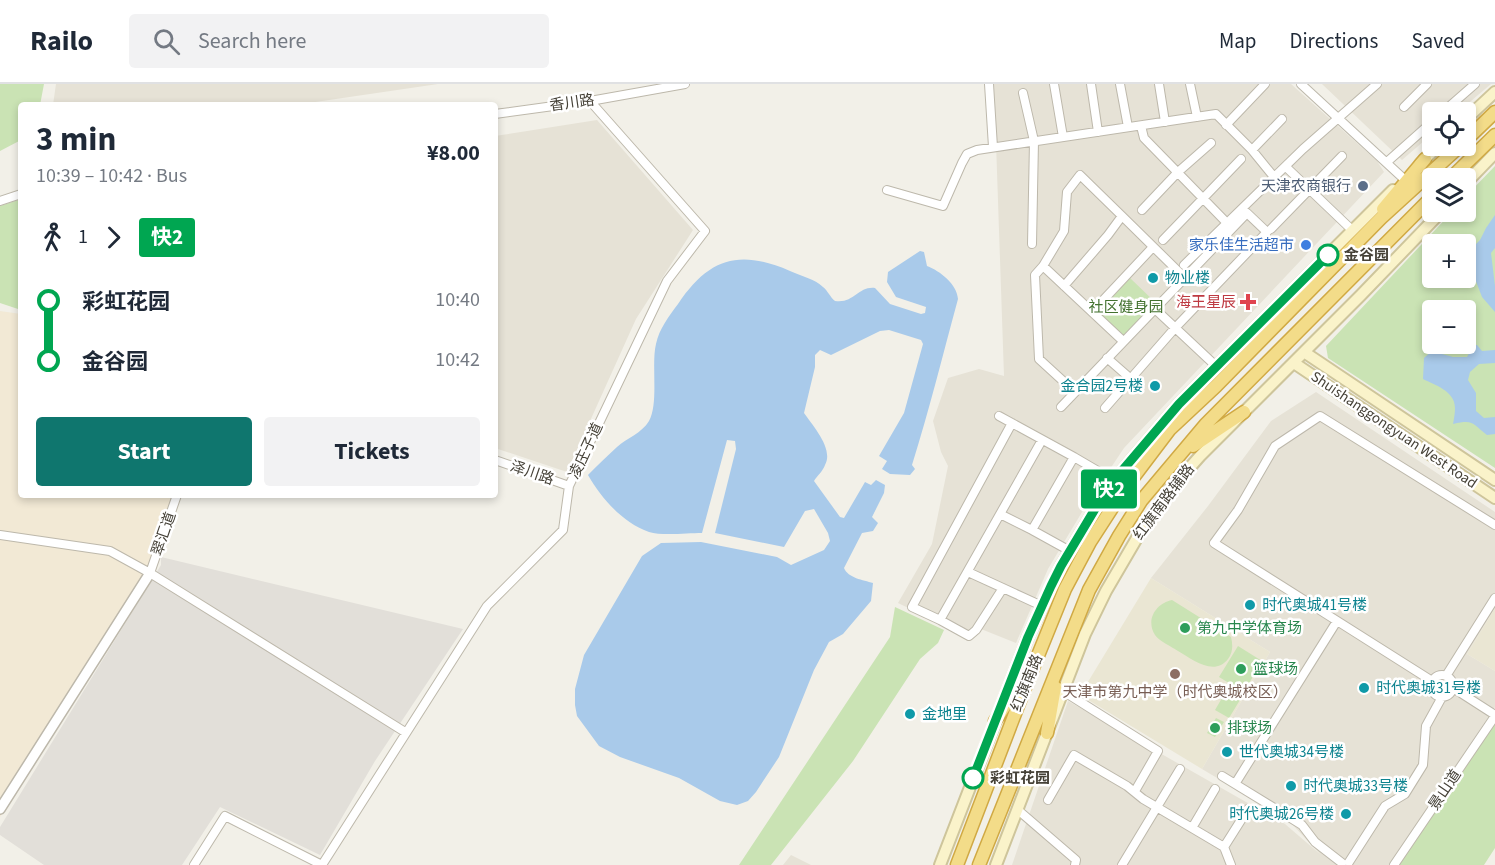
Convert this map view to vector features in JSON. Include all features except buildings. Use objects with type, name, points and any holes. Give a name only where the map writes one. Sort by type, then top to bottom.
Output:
[{"type":"highway","points":[[1476,130],[1495,112]]},
{"type":"highway","points":[[1462,168],[1495,135]]},
{"type":"highway","name":"红旗南路","points":[[957,865],[1065,589],[1090,542],[1123,491],[1170,429],[1216,386],[1381,218],[1449,156]]},
{"type":"highway","points":[[1381,218],[1384,207],[1425,159]]},
{"type":"highway","name":"红旗南路","points":[[979,865],[1089,590],[1141,501],[1205,425],[1422,208]]},
{"type":"highway","points":[[1394,237],[1422,216]]},
{"type":"highway","points":[[1177,456],[1244,412]]},
{"type":"highway","points":[[995,721],[1040,651]]},
{"type":"highway","points":[[1047,733],[1059,662]]},
{"type":"main road","points":[[1476,110],[1495,92]]},
{"type":"main road","points":[[1476,173],[1495,153]]},
{"type":"main road","points":[[940,865],[1042,606],[1061,566],[1115,481],[1179,404],[1428,156]]},
{"type":"main road","name":"红旗南路辅路","points":[[996,865],[1085,634],[1144,526],[1182,476],[1431,222]]},
{"type":"main road","name":"Shuishanggongyuan West Road","points":[[1304,352],[1495,480]]},
{"type":"main road","name":"Shuishanggongyuan West Road","points":[[1294,363],[1495,498]]},
{"type":"street","name":"香川路","points":[[498,114],[590,101],[685,84]]},
{"type":"street","points":[[989,84],[993,147]]},
{"type":"street","points":[[1054,84],[1063,137]]},
{"type":"street","points":[[1091,84],[1098,132]]},
{"type":"street","points":[[1120,84],[1128,127]]},
{"type":"street","points":[[1159,84],[1165,122]]},
{"type":"street","points":[[1190,84],[1197,117]]},
{"type":"street","points":[[1226,125],[1265,84]]},
{"type":"street","points":[[1301,84],[1404,179]]},
{"type":"street","points":[[1184,265],[1303,149],[1377,84]]},
{"type":"street","points":[[1404,107],[1427,84]]},
{"type":"street","points":[[1454,102],[1474,84]]},
{"type":"street","points":[[1023,93],[1034,141],[1032,244]]},
{"type":"street","name":"凌庄子道","points":[[194,865],[225,816],[322,865],[487,606],[563,530],[569,486],[667,281],[705,231],[590,101]]},
{"type":"street","points":[[886,190],[943,206],[962,163],[968,154],[977,150],[1215,114],[1252,150],[1274,177]]},
{"type":"street","points":[[1252,150],[1282,119]]},
{"type":"street","points":[[1141,126],[1144,138],[1226,222]]},
{"type":"street","points":[[1387,162],[1422,131]]},
{"type":"street","points":[[1142,210],[1178,172],[1211,143]]},
{"type":"street","points":[[1271,229],[1342,156]]},
{"type":"street","points":[[1162,240],[1241,159]]},
{"type":"street","points":[[1286,167],[1352,230]]},
{"type":"street","points":[[1075,392],[1040,359],[1035,274],[1043,266],[1064,231],[1067,192],[1080,175],[1184,277]]},
{"type":"street","points":[[0,201],[18,195]]},
{"type":"street","points":[[1061,406],[1247,213],[1267,232],[1175,328],[1105,408]]},
{"type":"street","points":[[1064,286],[1122,216]]},
{"type":"street","points":[[1092,312],[1153,246]]},
{"type":"street","points":[[1043,266],[1123,341]]},
{"type":"street","points":[[1154,308],[1217,367]]},
{"type":"street","points":[[1107,358],[1131,379]]},
{"type":"street","points":[[999,416],[1115,481]]},
{"type":"street","points":[[1432,681],[1214,543],[1238,510],[1275,446],[1320,416],[1495,525]]},
{"type":"street","points":[[1003,588],[976,630],[969,636],[912,607],[1012,423]]},
{"type":"street","points":[[940,620],[1042,440]]},
{"type":"street","points":[[1032,530],[1074,457]]},
{"type":"street","name":"泽川路","points":[[498,461],[569,486]]},
{"type":"street","name":"翠汇道","points":[[150,573],[176,498]]},
{"type":"street","points":[[1000,514],[1070,551]]},
{"type":"street","points":[[0,535],[110,551],[150,573],[405,732]]},
{"type":"street","points":[[968,572],[1042,606]]},
{"type":"street","points":[[0,809],[150,573]]},
{"type":"street","points":[[1446,676],[1495,598]]},
{"type":"street","points":[[1235,784],[1337,621]]},
{"type":"street","points":[[1222,776],[1302,825],[1315,842],[1346,864],[1385,806],[1405,794],[1423,765],[1426,726],[1442,697],[1449,694],[1452,688],[1451,681],[1446,676],[1437,676],[1432,681]]},
{"type":"street","points":[[1432,681],[1433,692],[1442,697]]},
{"type":"street","points":[[1452,688],[1495,716]]},
{"type":"street","points":[[1062,691],[1158,751],[1135,792]]},
{"type":"street","name":"景山道","points":[[1394,865],[1495,716]]},
{"type":"street","points":[[1048,800],[1074,755],[1224,847],[1231,865]]},
{"type":"street","points":[[1122,865],[1180,770]]},
{"type":"street","points":[[1192,828],[1215,789]]},
{"type":"street","points":[[1224,847],[1248,809]]},
{"type":"street","points":[[1018,810],[1076,860],[1075,865]]},
{"type":"shaded area","points":[[56,84],[438,84],[315,102],[53,102]]},
{"type":"shaded area","points":[[994,84],[1291,84],[1377,161],[1384,172],[1124,448],[1048,569],[1016,643],[981,629],[972,639],[898,603],[932,544],[948,466],[941,452],[933,421],[948,378],[979,369],[1004,376]]},
{"type":"shaded area","points":[[1322,84],[1491,84],[1470,102],[1422,102],[1422,143],[1402,160]]},
{"type":"shaded area","points":[[597,120],[693,230],[636,319],[567,472],[498,449],[498,136]]},
{"type":"shaded area","points":[[0,311],[18,314],[18,498],[177,498],[153,566],[0,817]]},
{"type":"shaded area","points":[[1316,392],[1495,512],[1495,608],[1467,654],[1495,671],[1495,707],[1389,865],[1012,865],[1068,701],[1285,824],[1320,854],[1289,821],[1202,769],[1270,652],[1151,578],[1271,421]]},
{"type":"shaded area","points":[[161,557],[463,629],[375,761],[320,855],[220,807],[182,865],[44,865],[0,835],[0,827],[161,565]]},
{"type":"shaded area","name":"天津市第九中学（时代奥城校区）","points":[[1151,578],[1270,652],[1202,769],[1080,695]]},
{"type":"shaded area","points":[[1495,608],[1495,671],[1467,654]]},
{"type":"shaded area","points":[[791,855],[811,865],[783,865]]},
{"type":"green space","points":[[0,84],[44,84],[41,102],[18,102],[18,142],[0,151]]},
{"type":"green space","points":[[1495,166],[1495,468],[1328,358],[1326,346],[1422,244],[1422,288],[1476,288],[1476,234],[1431,234],[1443,222],[1476,222],[1476,186]]},
{"type":"green space","points":[[18,200],[18,309],[0,303],[0,206]]},
{"type":"green space","name":"社区健身园","points":[[1130,278],[1156,303],[1122,337],[1097,312]]},
{"type":"green space","name":"第九中学体育场","points":[[1172,600],[1231,637],[1231,654],[1228,659],[1216,666],[1203,665],[1155,635],[1151,623],[1154,613],[1162,604]]},
{"type":"green space","points":[[895,607],[944,630],[938,643],[920,659],[853,761],[771,865],[739,865],[890,637]]},
{"type":"green space","name":"篮球场","points":[[1238,646],[1262,661],[1244,692],[1219,677]]},
{"type":"green space","name":"篮球场","points":[[1229,686],[1243,695],[1229,718],[1215,710]]},
{"type":"green space","name":"排球场","points":[[1216,718],[1224,722],[1215,737],[1207,733]]},
{"type":"green space","points":[[1495,718],[1495,848],[1484,865],[1397,865]]},
{"type":"water","points":[[1495,215],[1495,248],[1491,253],[1495,312],[1482,297],[1476,281],[1476,244]]},
{"type":"water","points":[[920,251],[924,252],[927,266],[937,271],[955,288],[958,299],[912,465],[915,469],[910,475],[890,474],[882,469],[887,461],[879,456],[904,413],[923,344],[921,340],[889,330],[880,331],[831,355],[820,350],[815,355],[815,367],[804,413],[825,445],[827,459],[814,481],[840,517],[844,518],[865,482],[871,485],[876,480],[885,485],[884,493],[872,517],[878,523],[873,531],[862,533],[844,568],[852,576],[873,583],[871,601],[843,634],[829,642],[814,670],[779,757],[756,792],[748,801],[737,805],[720,801],[679,778],[620,757],[599,746],[577,716],[575,689],[584,655],[642,556],[661,543],[701,542],[777,557],[791,565],[824,550],[830,541],[814,509],[805,511],[784,547],[715,533],[736,449],[735,441],[727,440],[702,533],[649,532],[630,523],[599,492],[588,475],[649,421],[654,404],[656,344],[659,333],[668,318],[701,276],[726,262],[740,260],[755,260],[772,264],[812,280],[820,284],[835,301],[847,300],[864,290],[875,288],[890,304],[921,314],[925,313],[926,307],[896,297],[887,282],[888,272]]},
{"type":"water","points":[[1476,345],[1482,351],[1495,350],[1495,363],[1479,364],[1470,372],[1468,380],[1476,393],[1476,411],[1484,418],[1495,417],[1495,434],[1487,435],[1469,422],[1453,424],[1455,408],[1452,397],[1444,389],[1423,379],[1424,358],[1429,354],[1467,357],[1469,354],[1476,354]]},
{"type":"bus line","name":"快2","points":[[973,778],[1028,637],[1051,586],[1095,509],[1121,472],[1179,404],[1328,255]]},
{"type":"place","name":"天津农商银行","points":[[1363,186]]},
{"type":"place","name":"家乐佳生活超市","points":[[1306,245]]},
{"type":"place","name":"金谷园","points":[[1328,255]]},
{"type":"place","name":"物业楼","points":[[1153,278]]},
{"type":"place","name":"海王星辰","points":[[1248,302]]},
{"type":"place","name":"金合园2号楼","points":[[1155,386]]},
{"type":"place","name":"时代奥城41号楼","points":[[1250,605]]},
{"type":"place","name":"第九中学体育场","points":[[1185,628]]},
{"type":"place","name":"篮球场","points":[[1241,669]]},
{"type":"place","name":"天津市第九中学（时代奥城校区）","points":[[1175,674]]},
{"type":"place","name":"时代奥城31号楼","points":[[1364,688]]},
{"type":"place","name":"金地里","points":[[910,714]]},
{"type":"place","name":"排球场","points":[[1215,728]]},
{"type":"place","name":"世代奥城34号楼","points":[[1227,752]]},
{"type":"place","name":"彩虹花园","points":[[973,778]]},
{"type":"place","name":"时代奥城33号楼","points":[[1291,786]]},
{"type":"place","name":"时代奥城26号楼","points":[[1346,814]]}]
